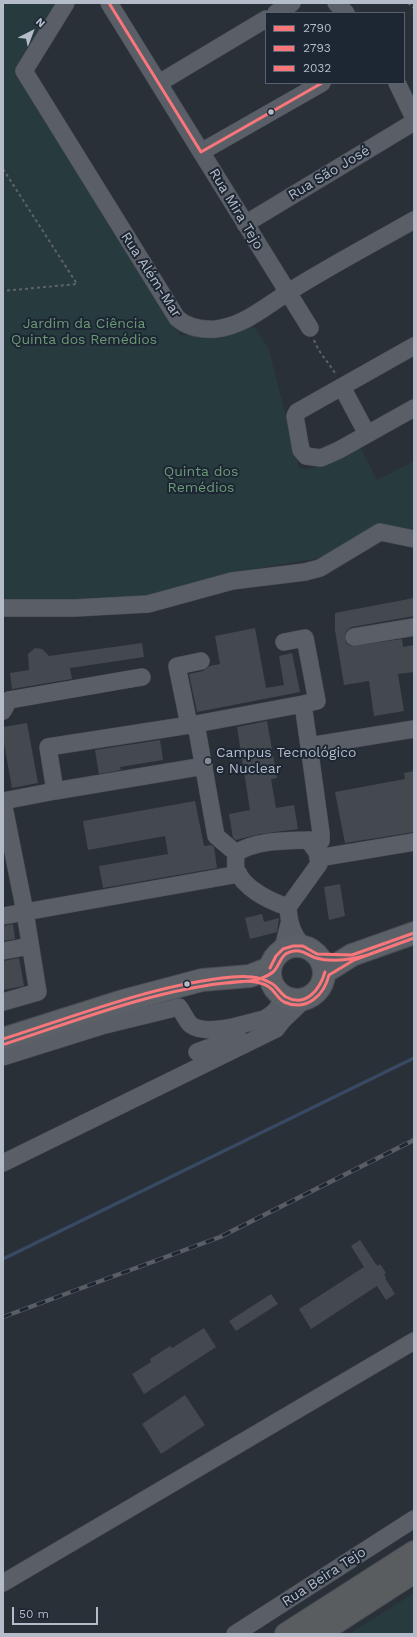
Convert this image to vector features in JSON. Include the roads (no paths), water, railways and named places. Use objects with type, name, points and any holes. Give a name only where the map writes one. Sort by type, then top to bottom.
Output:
[{"type":"highway","points":[[286,1634],[414,1552]]},
{"type":"highway","points":[[318,1634],[414,1572]]},
{"type":"main road","points":[[315,957],[323,981],[320,989],[305,999],[290,999],[275,976],[283,949],[293,946],[315,957],[352,955],[414,933]]},
{"type":"main road","points":[[3,1039],[123,1001],[202,980],[250,976],[275,976]]},
{"type":"street","name":"Rua Além-Mar","points":[[66,3],[24,71],[176,318],[185,325],[194,328],[217,328],[248,319],[287,293],[414,220]]},
{"type":"street","points":[[278,12],[292,3]]},
{"type":"street","name":"Rua Mira Tejo","points":[[116,5],[159,83],[287,293],[310,328]]},
{"type":"street","points":[[159,83],[265,20]]},
{"type":"street","points":[[201,152],[320,84]]},
{"type":"street","points":[[398,84],[414,118]]},
{"type":"street","name":"Rua São José","points":[[245,224],[414,122]]},
{"type":"street","points":[[414,346],[297,412],[295,416],[301,450],[306,456],[321,458],[339,450],[414,408]]},
{"type":"street","points":[[342,387],[367,434]]},
{"type":"street","points":[[3,608],[75,608],[148,604],[232,581],[305,572],[320,568],[380,532],[414,540]]},
{"type":"street","points":[[354,637],[414,628]]},
{"type":"street","points":[[55,791],[48,747],[193,724],[317,701],[304,638],[284,642]]},
{"type":"street","points":[[201,660],[177,666],[204,766],[216,836],[236,853],[236,868],[244,882],[275,903],[288,915],[295,937],[315,957]]},
{"type":"street","points":[[3,711],[9,700],[142,677]]},
{"type":"street","points":[[236,853],[246,847],[266,843],[308,840],[321,841],[302,704]]},
{"type":"street","points":[[309,746],[414,729]]},
{"type":"street","points":[[11,1000],[38,992],[3,801],[204,766]]},
{"type":"street","points":[[282,1020],[195,1050],[264,1019],[273,1014],[280,1006],[275,976],[284,944],[288,915],[319,864],[317,852],[308,840]]},
{"type":"street","points":[[318,858],[414,842]]},
{"type":"street","points":[[3,916],[239,874]]},
{"type":"street","points":[[3,951],[30,946]]},
{"type":"street","points":[[3,1163],[276,1029],[282,1020],[305,999]]},
{"type":"street","points":[[3,1057],[105,1025],[179,1007],[185,1014],[189,1024],[200,1030],[216,1030],[264,1019]]},
{"type":"street","points":[[3,1583],[414,1341]]},
{"type":"street","name":"Rua Beira Tejo","points":[[235,1634],[414,1519]]},
{"type":"waterway","points":[[3,1259],[414,1058]]},
{"type":"railway","points":[[3,1317],[220,1237],[414,1140]]},
{"type":"place","name":"Campus Tecnológico e Nuclear","points":[[208,761]]},
{"type":"park label","name":"Jardim da Ciência Quinta dos Remédios","points":[[84,332]]},
{"type":"park label","name":"Quinta dos Remédios","points":[[201,480]]}]
